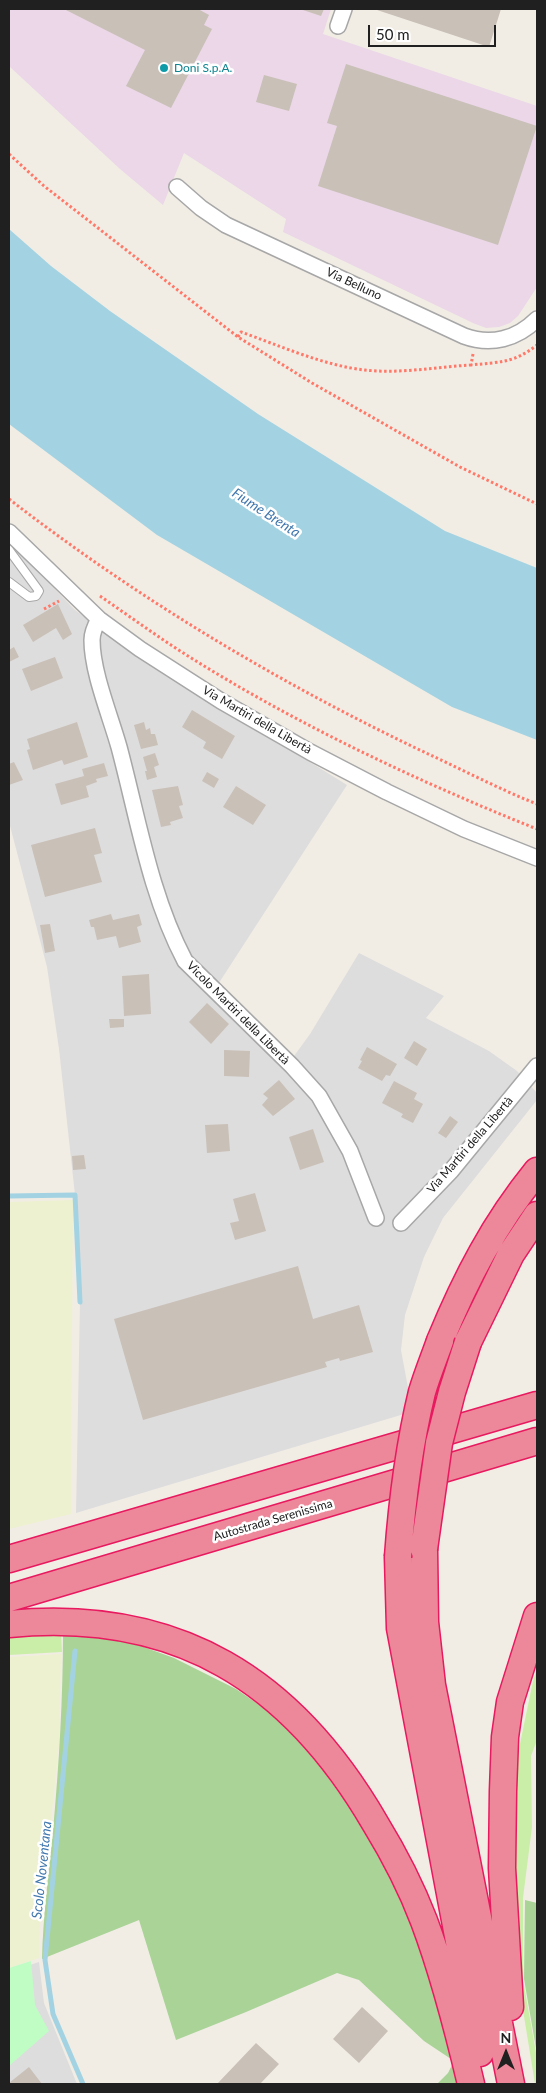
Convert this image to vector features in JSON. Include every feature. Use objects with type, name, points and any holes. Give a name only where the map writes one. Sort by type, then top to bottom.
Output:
[{"type":"highway","points":[[487,2084],[400,1628],[398,1557],[402,1501],[411,1446],[423,1391],[440,1341],[462,1287],[508,1210],[537,1171]]},
{"type":"highway","points":[[511,2084],[432,1684],[426,1622],[424,1549],[439,1443],[452,1392],[468,1342],[511,1254],[537,1214]]},
{"type":"highway","points":[[9,1559],[533,1406]]},
{"type":"highway","name":"Autostrada Serenissima","points":[[9,1598],[537,1441]]},
{"type":"highway","points":[[524,2084],[508,1995],[502,1868],[503,1791],[505,1737],[510,1702],[537,1616]]},
{"type":"highway","points":[[9,1624],[36,1622],[95,1623],[157,1635],[203,1653],[235,1669],[260,1686],[301,1723],[325,1749],[360,1797],[402,1871],[424,1921],[443,1978],[471,2084]]},
{"type":"street","points":[[338,26],[344,9]]},
{"type":"street","name":"Via Belluno","points":[[177,187],[201,208],[226,225],[477,341],[501,340],[515,336],[528,328],[537,319]]},
{"type":"street","name":"Via Martiri della Libertà","points":[[9,532],[99,619],[140,649],[221,701],[310,752],[464,829],[537,858]]},
{"type":"street","name":"Vicolo Martiri della Libertà","points":[[99,619],[94,627],[92,639],[100,681],[156,889],[174,941],[194,971],[292,1066],[319,1096],[350,1151],[376,1218]]},
{"type":"street","name":"Via Martiri della Libertà","points":[[401,1223],[451,1170],[537,1066]]},
{"type":"lane","points":[[9,550],[39,591],[36,596],[29,596],[9,582]]},
{"type":"path","points":[[9,154],[44,186],[238,337],[312,383],[460,467],[537,504]]},
{"type":"path","points":[[238,337],[241,332],[336,365],[364,370],[393,372],[471,365]]},
{"type":"path","points":[[9,499],[147,598],[296,686],[392,736],[537,804]]},
{"type":"path","points":[[98,594],[190,656],[272,705],[345,744],[433,786],[537,829]]},
{"type":"path","points":[[44,609],[56,602]]},
{"type":"shaded area","points":[[9,9],[331,9],[323,34],[537,106],[537,287],[518,316],[510,323],[499,327],[486,328],[283,232],[286,219],[184,153],[163,205],[120,169],[9,66]]},
{"type":"shaded area","points":[[9,542],[75,610],[132,652],[347,785],[215,989],[289,1063],[310,1034],[359,953],[444,996],[426,1018],[489,1051],[517,1071],[537,1093],[537,1100],[443,1218],[424,1257],[405,1315],[401,1350],[409,1393],[404,1414],[76,1513],[80,1302],[75,1195],[59,1049],[47,967],[9,822]]},
{"type":"shaded area","points":[[39,1962],[44,2003],[77,2084],[9,2084],[9,1972]]},
{"type":"green space","points":[[73,1200],[71,1514],[9,1529],[9,1202]]},
{"type":"green space","points":[[61,1633],[62,1652],[9,1655],[9,1638]]},
{"type":"green space","points":[[63,1633],[127,1641],[174,1658],[236,1689],[271,1713],[301,1744],[323,1770],[366,1831],[388,1868],[443,2003],[465,2084],[437,2084],[448,2073],[454,2061],[424,2041],[359,1980],[337,1973],[176,2040],[139,1920],[42,1959],[59,1757]]},
{"type":"green space","points":[[61,1654],[59,1745],[40,1926],[39,1958],[9,1968],[9,1657]]},
{"type":"green space","points":[[537,1668],[537,1740],[531,1756],[532,1827],[523,1898],[523,1980],[537,2058],[537,2084],[535,2084],[521,1998],[512,1892],[516,1763]]},
{"type":"green space","points":[[525,1900],[537,1903],[537,2054],[524,1979]]},
{"type":"green space","points":[[31,1961],[35,2005],[49,2031],[9,2066],[9,1968]]},
{"type":"water","name":"Fiume Brenta","points":[[9,229],[51,266],[110,311],[258,414],[445,531],[537,568],[537,740],[452,707],[157,535],[9,424]]},
{"type":"building","name":"Doni S.p.A.","points":[[64,9],[198,9],[209,15],[204,25],[212,29],[171,108],[126,86],[145,50]]},
{"type":"building","points":[[300,9],[324,9],[321,16]]},
{"type":"building","points":[[374,9],[501,9],[489,47]]},
{"type":"building","points":[[346,64],[537,126],[498,245],[318,186],[337,126],[327,123]]},
{"type":"building","points":[[264,75],[297,84],[289,111],[256,102]]},
{"type":"building","points":[[58,604],[72,634],[63,640],[56,628],[33,642],[23,625]]},
{"type":"building","points":[[14,647],[19,657],[9,662],[9,650]]},
{"type":"building","points":[[55,657],[63,678],[31,691],[22,669]]},
{"type":"building","points":[[192,710],[235,736],[222,759],[203,748],[206,742],[182,727]]},
{"type":"building","points":[[77,722],[88,757],[64,765],[62,760],[33,770],[27,750],[30,749],[27,739]]},
{"type":"building","points":[[144,722],[146,730],[150,728],[151,734],[155,734],[158,745],[141,749],[134,725]]},
{"type":"building","points":[[155,753],[159,765],[154,767],[157,777],[147,780],[145,771],[147,771],[143,757]]},
{"type":"building","points":[[14,762],[23,780],[9,785],[9,764]]},
{"type":"building","points":[[104,763],[108,776],[96,779],[97,782],[86,786],[89,797],[61,805],[55,784],[84,776],[82,769]]},
{"type":"building","points":[[207,772],[219,779],[214,788],[202,781]]},
{"type":"building","points":[[178,786],[183,805],[179,806],[183,818],[170,822],[171,825],[161,827],[152,790]]},
{"type":"building","points":[[236,786],[266,805],[253,825],[223,807]]},
{"type":"building","points":[[95,828],[102,853],[94,855],[102,882],[45,897],[31,845]]},
{"type":"building","points":[[111,914],[113,920],[139,914],[142,925],[137,927],[141,942],[119,948],[116,936],[97,940],[94,927],[91,927],[89,920]]},
{"type":"building","points":[[50,924],[55,951],[45,953],[40,925]]},
{"type":"building","points":[[149,974],[151,1014],[124,1016],[122,976]]},
{"type":"building","points":[[207,1003],[229,1024],[211,1044],[189,1022]]},
{"type":"building","points":[[109,1019],[124,1019],[124,1027],[110,1028]]},
{"type":"building","points":[[414,1041],[427,1049],[417,1066],[404,1058]]},
{"type":"building","points":[[367,1047],[397,1064],[390,1076],[386,1075],[382,1081],[358,1068]]},
{"type":"building","points":[[224,1050],[250,1051],[249,1077],[224,1076]]},
{"type":"building","points":[[279,1080],[295,1099],[273,1116],[262,1105],[268,1098],[263,1094]]},
{"type":"building","points":[[394,1081],[417,1093],[414,1099],[423,1104],[413,1123],[401,1117],[403,1114],[382,1103]]},
{"type":"building","points":[[450,1116],[458,1122],[446,1138],[438,1133]]},
{"type":"building","points":[[228,1124],[230,1151],[207,1153],[205,1125]]},
{"type":"building","points":[[313,1129],[324,1162],[300,1170],[289,1137]]},
{"type":"building","points":[[84,1155],[86,1169],[73,1170],[72,1156]]},
{"type":"building","points":[[255,1193],[266,1231],[235,1240],[230,1223],[239,1221],[233,1199]]},
{"type":"building","points":[[298,1266],[313,1319],[359,1305],[373,1352],[340,1361],[339,1358],[325,1362],[327,1367],[143,1420],[114,1319]]},
{"type":"building","points":[[362,2007],[388,2031],[359,2063],[333,2039]]},
{"type":"building","points":[[256,2043],[279,2064],[260,2084],[217,2084]]},
{"type":"building","points":[[29,2067],[42,2084],[9,2084],[9,2083]]},
{"type":"waterway","name":"Scolo Noventana","points":[[9,1196],[75,1195],[80,1302]]},
{"type":"waterway","name":"Scolo Noventana","points":[[75,1651],[45,1960],[53,2014],[83,2084]]},
{"type":"place","name":"Doni S.p.A.","points":[[164,68]]}]
